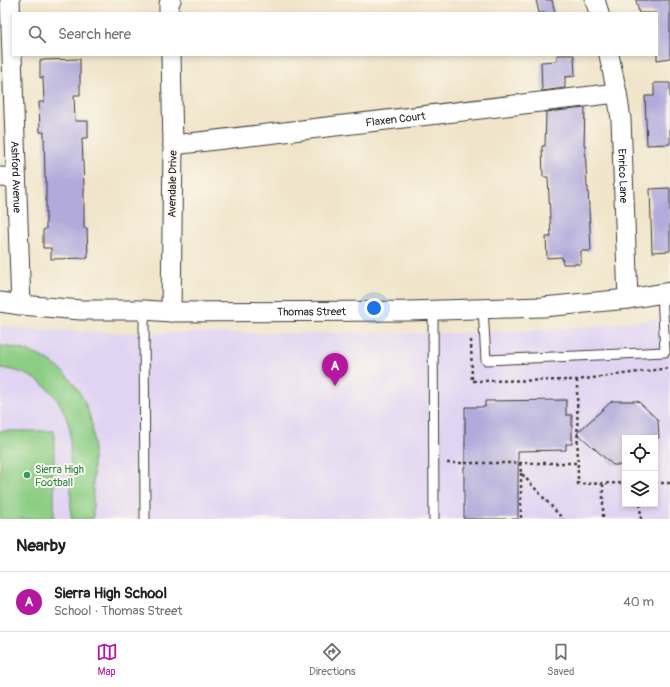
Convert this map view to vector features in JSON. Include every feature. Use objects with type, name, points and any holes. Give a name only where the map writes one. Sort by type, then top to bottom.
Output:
[{"type":"street","name":"Ashford Avenue","points":[[10,0],[8,177],[21,305]]},
{"type":"street","points":[[169,12],[169,4],[171,0]]},
{"type":"street","points":[[595,0],[599,12]]},
{"type":"street","name":"Avendale Drive","points":[[171,56],[173,145],[171,312]]},
{"type":"street","name":"Enrico Lane","points":[[609,56],[621,120],[628,299]]},
{"type":"street","name":"Flaxen Court","points":[[173,145],[617,93]]},
{"type":"street","name":"Thomas Street","points":[[0,302],[81,310],[144,310],[171,312],[433,310],[542,307],[628,299],[666,293]]},
{"type":"lane","points":[[484,308],[486,360],[665,352],[666,293]]},
{"type":"lane","points":[[144,310],[145,519]]},
{"type":"lane","points":[[433,310],[434,519]]},
{"type":"path","points":[[471,335],[472,381],[577,380],[670,368]]},
{"type":"path","points":[[577,380],[578,484],[622,483]]},
{"type":"path","points":[[447,463],[578,463]]},
{"type":"path","points":[[520,463],[521,519]]},
{"type":"path","points":[[521,473],[563,519]]},
{"type":"path","points":[[658,483],[670,483]]},
{"type":"path","points":[[603,484],[603,519]]},
{"type":"path","points":[[640,507],[640,519]]},
{"type":"shaded area","points":[[670,317],[670,519],[0,519],[0,325],[28,329],[123,333],[445,333],[528,331],[616,324]]},
{"type":"green space","points":[[0,346],[17,348],[33,353],[47,360],[60,369],[71,380],[80,393],[87,408],[93,429],[93,519],[71,519],[70,430],[61,405],[46,387],[36,380],[26,374],[14,370],[0,368]]},
{"type":"green space","name":"Sierra High Football","points":[[0,431],[54,431],[54,519],[0,519]]},
{"type":"building","points":[[536,0],[552,0],[555,12],[539,12]]},
{"type":"building","points":[[636,0],[668,0],[670,6],[670,58],[657,60],[658,12],[639,12]]},
{"type":"building","points":[[557,56],[574,56],[575,76],[565,77],[565,88],[542,91],[541,62],[557,61]]},
{"type":"building","points":[[80,59],[80,95],[74,95],[75,121],[88,121],[88,138],[82,138],[84,228],[87,228],[88,258],[51,259],[51,248],[43,248],[43,230],[46,229],[46,178],[44,132],[40,132],[39,102],[44,102],[43,77],[40,78],[40,60]]},
{"type":"building","points":[[654,83],[670,83],[670,144],[647,145],[645,96],[654,96]]},
{"type":"building","points":[[585,108],[584,145],[588,187],[591,251],[581,251],[581,264],[563,264],[562,257],[547,258],[546,237],[551,237],[548,177],[543,177],[542,146],[545,146],[546,112]]},
{"type":"building","points":[[670,188],[670,251],[652,252],[650,189]]},
{"type":"building","points":[[566,400],[566,415],[572,415],[572,444],[566,444],[566,450],[518,451],[518,519],[464,519],[465,407],[485,407],[485,401]]},
{"type":"building","points":[[612,401],[638,401],[658,420],[659,438],[658,435],[622,435],[622,465],[613,465],[577,433]]},
{"type":"place","name":"Sierra High School","points":[[335,386]]},
{"type":"place","name":"Sierra High Football","points":[[27,475]]}]
